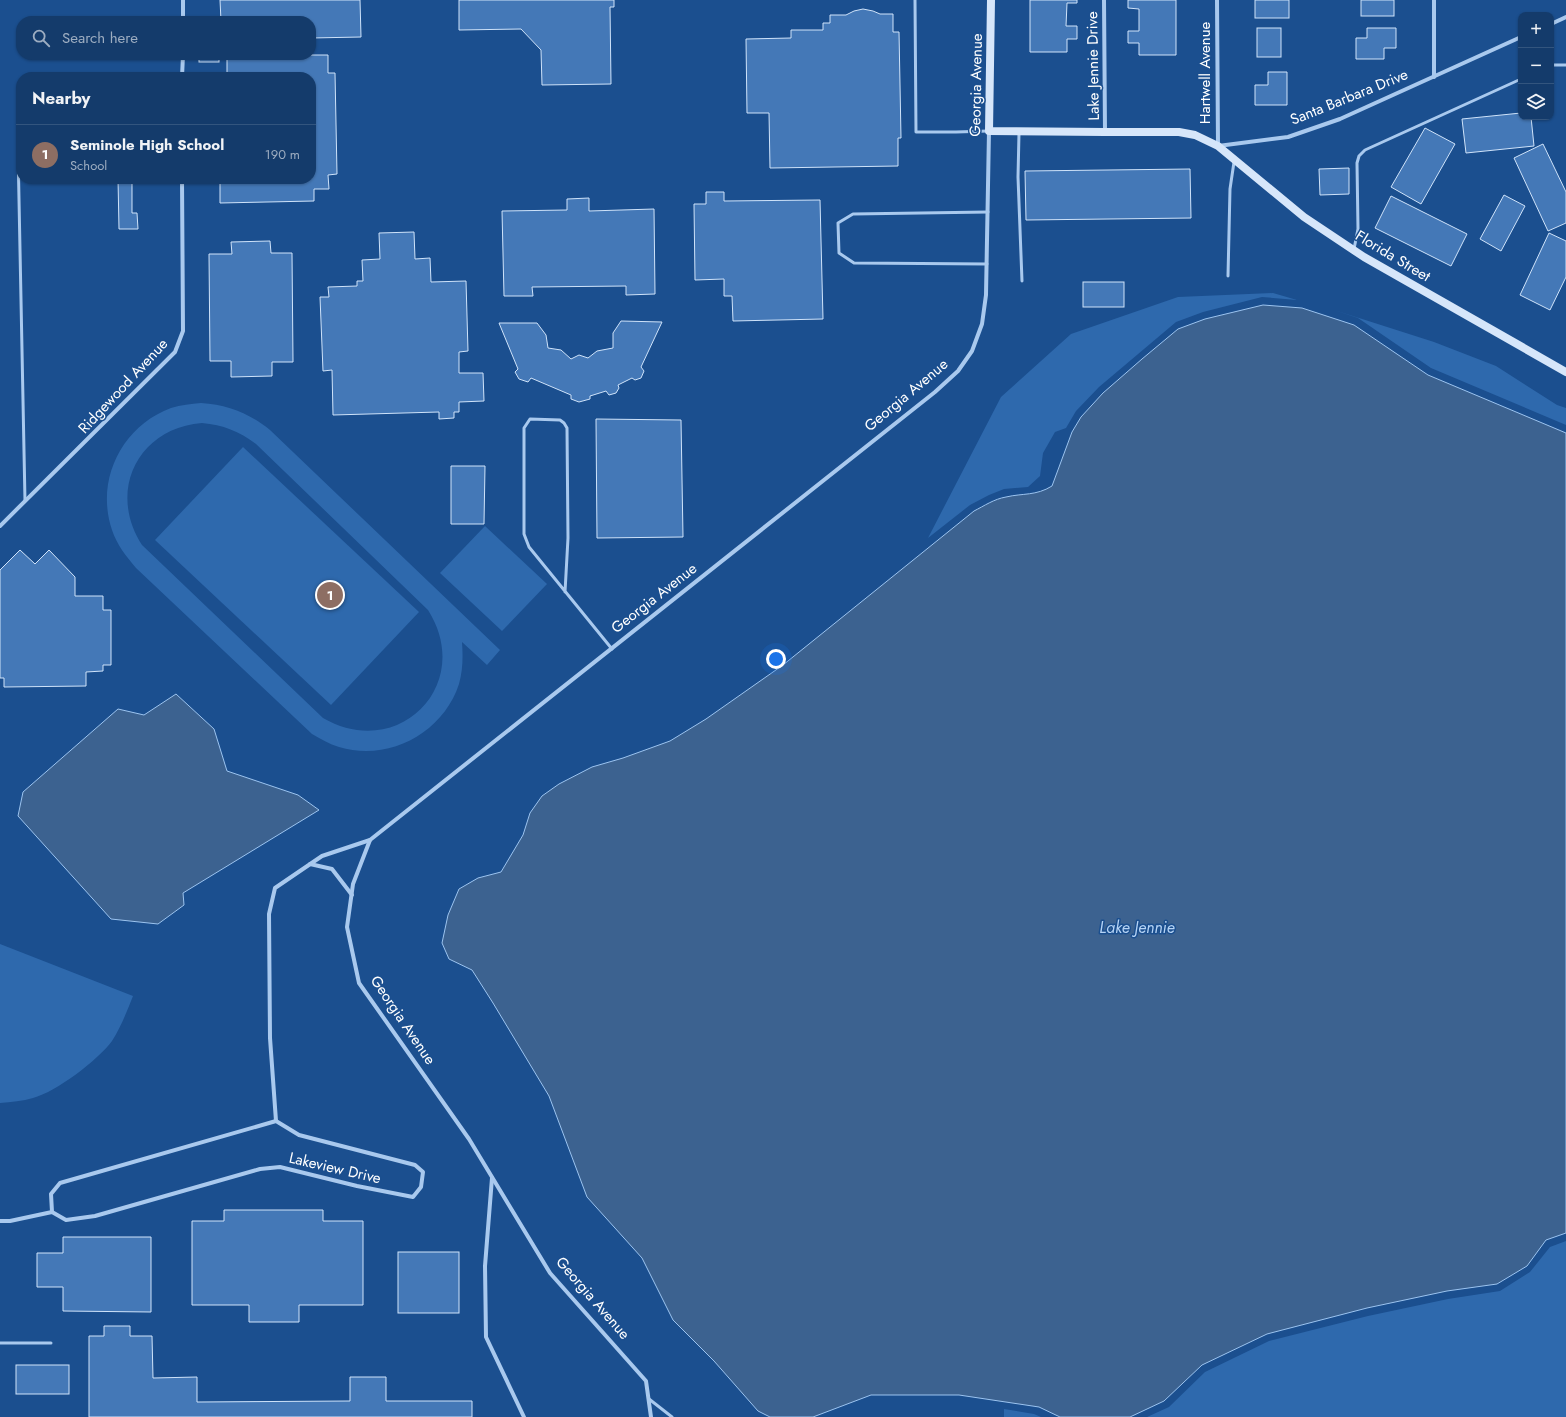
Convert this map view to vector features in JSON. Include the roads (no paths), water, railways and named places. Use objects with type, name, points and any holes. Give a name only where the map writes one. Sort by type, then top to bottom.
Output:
[{"type":"street","points":[[183,0],[183,16]]},
{"type":"street","name":"Georgia Avenue","points":[[651,1417],[646,1381],[550,1273],[469,1139],[359,983],[347,927],[353,884],[370,840],[936,392],[958,371],[972,351],[982,324],[986,295],[991,0]]},
{"type":"street","name":"Lake Jennie Drive","points":[[1104,0],[1106,132]]},
{"type":"street","name":"Hartwell Avenue","points":[[1217,0],[1218,146]]},
{"type":"street","points":[[1434,0],[1434,76]]},
{"type":"street","points":[[1554,23],[1566,17]]},
{"type":"street","name":"Santa Barbara Drive","points":[[1218,146],[1288,137],[1340,119],[1518,38]]},
{"type":"street","points":[[182,60],[182,72]]},
{"type":"street","points":[[989,131],[1179,132],[1195,135],[1218,146]]},
{"type":"street","name":"Florida Street","points":[[1218,146],[1304,217],[1354,251],[1566,372]]},
{"type":"street","name":"Ridgewood Avenue","points":[[0,526],[175,352],[183,331],[182,184]]},
{"type":"street","points":[[0,1221],[10,1221],[52,1212],[51,1194],[60,1183],[276,1121],[270,1038],[269,914],[275,888],[322,856],[370,840]]},
{"type":"street","points":[[310,864],[332,869],[352,895]]},
{"type":"street","name":"Lakeview Drive","points":[[52,1212],[66,1220],[95,1216],[260,1169],[280,1166],[357,1186],[413,1197],[421,1187],[423,1172],[415,1165],[299,1135],[276,1121]]},
{"type":"street","points":[[492,1178],[485,1266],[486,1337],[524,1417]]},
{"type":"lane","points":[[915,0],[916,132],[989,131]]},
{"type":"lane","points":[[1554,65],[1566,65]]},
{"type":"lane","points":[[1354,251],[1358,229],[1357,162],[1364,150],[1518,80]]},
{"type":"lane","points":[[1019,131],[1018,184],[1022,281]]},
{"type":"lane","points":[[1228,276],[1230,190],[1235,160]]},
{"type":"lane","points":[[19,184],[25,502]]},
{"type":"lane","points":[[987,264],[854,263],[839,253],[838,223],[853,214],[988,212]]},
{"type":"lane","points":[[565,592],[568,538],[567,428],[560,420],[530,420],[524,428],[524,534],[529,547],[565,592],[612,649]]},
{"type":"lane","points":[[0,1343],[51,1343]]},
{"type":"lane","points":[[649,1399],[672,1417]]},
{"type":"water","name":"Lake Jennie","points":[[1263,305],[1302,308],[1354,325],[1428,375],[1566,433],[1566,1233],[1546,1240],[1527,1266],[1497,1284],[1447,1291],[1367,1308],[1267,1334],[1202,1365],[1164,1401],[1130,1417],[1060,1417],[1039,1407],[959,1395],[871,1395],[813,1417],[770,1417],[758,1411],[714,1361],[673,1320],[642,1258],[587,1197],[549,1096],[472,970],[449,959],[442,943],[448,915],[459,889],[478,878],[501,872],[523,835],[530,813],[542,796],[559,784],[592,767],[623,758],[670,741],[706,719],[783,665],[974,511],[997,499],[1035,493],[1052,486],[1072,432],[1081,417],[1103,393],[1178,329],[1205,319]]},
{"type":"water","points":[[176,694],[214,729],[227,771],[298,795],[319,810],[183,893],[184,905],[158,924],[111,919],[18,816],[23,792],[118,709],[144,715]]},
{"type":"place","name":"Seminole High School","points":[[330,595]]}]
